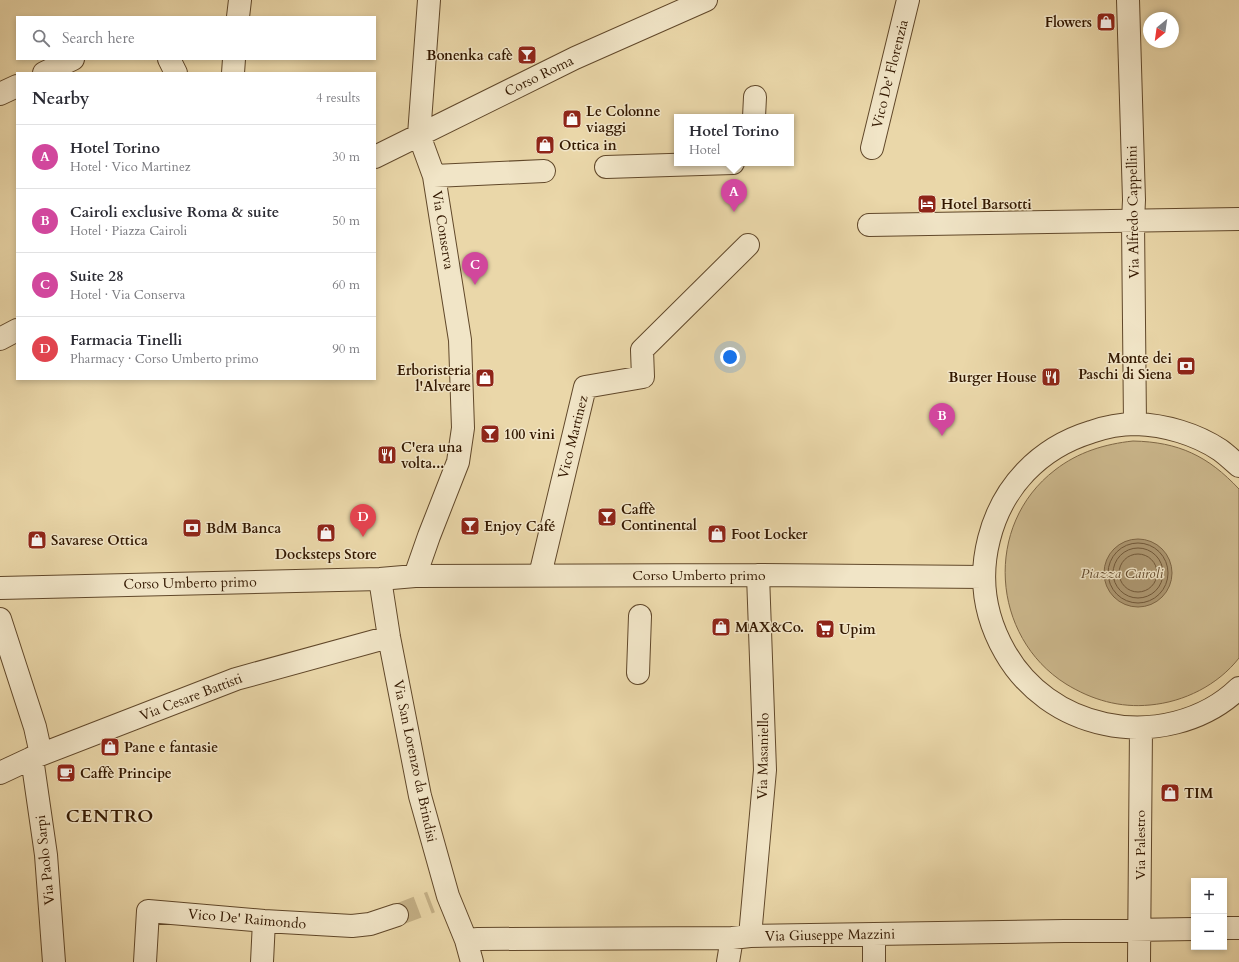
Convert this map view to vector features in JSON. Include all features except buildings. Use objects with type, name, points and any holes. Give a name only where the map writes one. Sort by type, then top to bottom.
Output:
[{"type":"street","points":[[238,16],[240,0]]},
{"type":"street","name":"Via Conserva","points":[[415,576],[428,536],[458,462],[463,428],[460,340],[434,176],[420,135],[429,0]]},
{"type":"street","name":"Corso Roma","points":[[376,157],[575,58],[706,0]]},
{"type":"street","name":"Vico De' Florenzia","points":[[872,148],[908,0]]},
{"type":"street","name":"Via Alfredo Cappellini","points":[[1128,0],[1134,200],[1135,424]]},
{"type":"street","points":[[46,72],[71,60]]},
{"type":"street","points":[[170,60],[176,72]]},
{"type":"street","points":[[233,72],[234,60]]},
{"type":"street","points":[[0,94],[16,86]]},
{"type":"street","points":[[606,167],[674,165]]},
{"type":"street","points":[[434,176],[544,171]]},
{"type":"street","points":[[869,225],[1239,219]]},
{"type":"street","name":"Vico Martinez","points":[[540,575],[585,387],[643,377],[642,350],[748,245]]},
{"type":"street","points":[[0,338],[16,330]]},
{"type":"street","points":[[1239,466],[1220,450],[1200,439],[1177,431],[1154,426],[1135,424],[1104,428],[1079,436],[1056,447],[1035,462],[1017,481],[1002,502],[992,526],[986,551],[983,577],[987,608],[997,638],[1013,666],[1034,689],[1059,707],[1088,720],[1119,727],[1151,728],[1174,723],[1195,716],[1216,706],[1239,688]]},
{"type":"street","name":"Corso Umberto primo","points":[[0,588],[380,579],[415,576],[758,575],[983,577]]},
{"type":"street","name":"Via Masaniello","points":[[728,962],[741,937],[765,770],[758,575]]},
{"type":"street","name":"Via San Lorenzo da Brindisi","points":[[380,579],[389,637],[439,899],[466,940],[472,962]]},
{"type":"street","points":[[638,673],[640,616]]},
{"type":"street","name":"Via Paolo Sarpi","points":[[0,619],[35,727],[54,962]]},
{"type":"street","name":"Via Cesare Battisti","points":[[0,773],[37,756],[236,679],[389,637]]},
{"type":"street","name":"Via Palestro","points":[[1139,962],[1141,728]]},
{"type":"street","name":"Vico De' Raimondo","points":[[145,962],[148,911],[264,921],[352,926],[370,924],[397,915]]},
{"type":"street","points":[[262,962],[264,921]]},
{"type":"street","points":[[1227,928],[1239,928]]},
{"type":"street","name":"Via Giuseppe Mazzini","points":[[466,940],[1191,929]]},
{"type":"street","points":[[874,934],[874,962]]},
{"type":"green space","name":"Piazza Cairoli","points":[[1133,441],[1165,444],[1192,453],[1216,468],[1239,489],[1239,658],[1231,668],[1211,684],[1188,696],[1163,703],[1139,706],[1106,702],[1076,690],[1041,664],[1023,638],[1011,610],[1005,580],[1007,549],[1016,520],[1032,493],[1055,470],[1073,458],[1112,444]]},
{"type":"water","points":[[1131,539],[1145,539],[1157,544],[1167,554],[1172,566],[1172,580],[1167,592],[1157,602],[1145,607],[1131,607],[1119,602],[1109,592],[1104,580],[1104,566],[1109,554],[1119,544]]},
{"type":"tunnel","points":[[397,915],[431,902]]},
{"type":"place","name":"Flowers","points":[[1106,22]]},
{"type":"place","name":"Bonenka cafè","points":[[527,55]]},
{"type":"place","name":"Le Colonne viaggi","points":[[572,119]]},
{"type":"place","name":"Ottica in","points":[[545,145]]},
{"type":"place","name":"Hotel Barsotti","points":[[927,204]]},
{"type":"place","name":"Hotel Torino","points":[[734,212]]},
{"type":"place","name":"Suite 28","points":[[475,285]]},
{"type":"place","name":"Monte dei Paschi di Siena","points":[[1186,366]]},
{"type":"place","name":"Burger House","points":[[1051,377]]},
{"type":"place","name":"Erboristeria l'Alveare","points":[[485,378]]},
{"type":"place","name":"100 vini","points":[[490,434]]},
{"type":"place","name":"Cairoli exclusive Roma & suite","points":[[942,436]]},
{"type":"place","name":"C'era una volta...","points":[[387,455]]},
{"type":"place","name":"Caffè Continental","points":[[607,517]]},
{"type":"place","name":"Enjoy Café","points":[[470,526]]},
{"type":"place","name":"BdM Banca","points":[[192,528]]},
{"type":"place","name":"Docksteps Store","points":[[326,533]]},
{"type":"place","name":"Foot Locker","points":[[717,534]]},
{"type":"place","name":"Farmacia Tinelli","points":[[363,537]]},
{"type":"place","name":"Savarese Ottica","points":[[37,540]]},
{"type":"place","name":"MAX&Co.","points":[[721,627]]},
{"type":"place","name":"Upim","points":[[825,629]]},
{"type":"place","name":"Pane e fantasie","points":[[110,747]]},
{"type":"place","name":"Caffè Principe","points":[[66,773]]},
{"type":"place","name":"TIM","points":[[1170,793]]},
{"type":"district","name":"CENTRO","points":[[110,816]]}]
